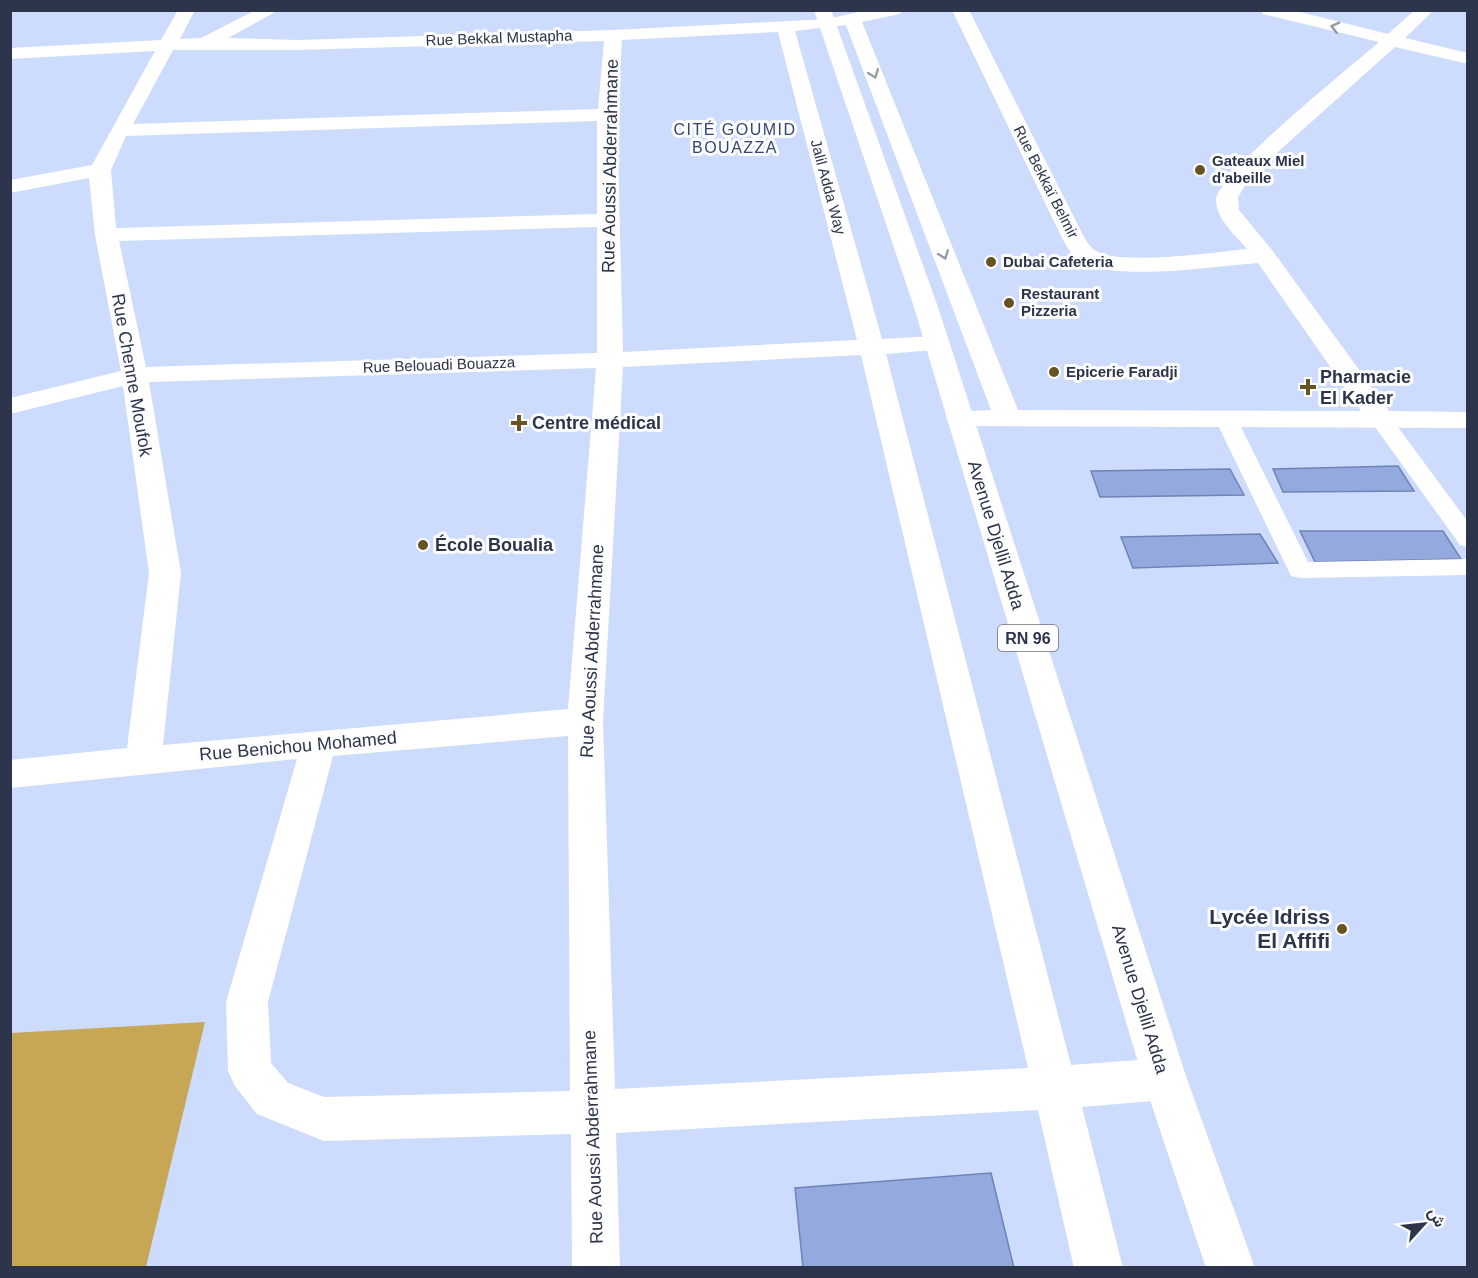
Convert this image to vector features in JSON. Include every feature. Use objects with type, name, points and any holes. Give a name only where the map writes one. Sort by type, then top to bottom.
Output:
[{"type":"street","name":"Rue Chenne Moufok","points":[[143,761],[165,573],[135,375],[106,235],[100,194],[100,170],[119,130],[187,10]]},
{"type":"street","points":[[202,43],[271,10]]},
{"type":"street","points":[[643,10],[649,33]]},
{"type":"street","name":"Rue Bekkal Mustapha","points":[[10,54],[202,43],[298,45],[536,28],[613,36],[785,26],[894,10]]},
{"type":"street","name":"Rue Bekkaï Belmir","points":[[960,10],[1074,238],[1086,256],[1112,263],[1135,263],[1264,255]]},
{"type":"street","points":[[1269,10],[1467,59]]},
{"type":"street","points":[[1381,420],[1264,255],[1228,211],[1227,197],[1243,172],[1426,10]]},
{"type":"street","points":[[834,18],[1008,419]]},
{"type":"street","name":"Avenue Djellil Adda","points":[[834,18],[1165,1079],[1231,1268]]},
{"type":"street","name":"Jalil Adda Way","points":[[785,26],[872,348]]},
{"type":"street","name":"Rue Aoussi Abderrahmane","points":[[596,1268],[591,1112],[585,722],[610,360],[607,115],[613,36]]},
{"type":"street","points":[[119,130],[607,115]]},
{"type":"street","points":[[10,187],[100,170]]},
{"type":"street","points":[[106,235],[608,220]]},
{"type":"street","name":"Rue Belouadi Bouazza","points":[[10,406],[135,375],[610,360],[937,344]]},
{"type":"street","points":[[872,348],[1099,1268]]},
{"type":"street","points":[[960,418],[1227,421],[1467,420]]},
{"type":"street","name":"Rue Benichou Mohamed","points":[[10,774],[319,742],[585,722]]},
{"type":"street","points":[[319,742],[247,1002],[250,1071],[273,1099],[324,1119],[591,1112],[1054,1088],[1165,1079]]},
{"type":"lane","points":[[1381,420],[1467,539]]},
{"type":"lane","points":[[1227,421],[1300,570],[1467,567]]},
{"type":"shaded area","points":[[205,1022],[146,1267],[11,1267],[11,1033]]},
{"type":"building","points":[[1398,466],[1414,491],[1283,492],[1273,469]]},
{"type":"building","points":[[1230,469],[1244,495],[1100,497],[1091,471]]},
{"type":"building","points":[[1300,531],[1443,531],[1461,559],[1315,562]]},
{"type":"building","points":[[1260,534],[1278,563],[1133,568],[1121,537]]},
{"type":"building","points":[[991,1173],[1014,1268],[803,1268],[795,1188]]},
{"type":"place","name":"Gateaux Miel d'abeille","points":[[1200,170]]},
{"type":"place","name":"Dubai Cafeteria","points":[[991,262]]},
{"type":"place","name":"Restaurant Pizzeria","points":[[1009,303]]},
{"type":"place","name":"Epicerie Faradji","points":[[1054,372]]},
{"type":"place","name":"Pharmacie El Kader","points":[[1308,387]]},
{"type":"place","name":"Centre médical","points":[[519,423]]},
{"type":"place","name":"École Boualia","points":[[423,545]]},
{"type":"place","name":"Lycée Idriss El Affifi","points":[[1342,929]]},
{"type":"district","name":"CITÉ GOUMID BOUAZZA","points":[[735,138]]}]
